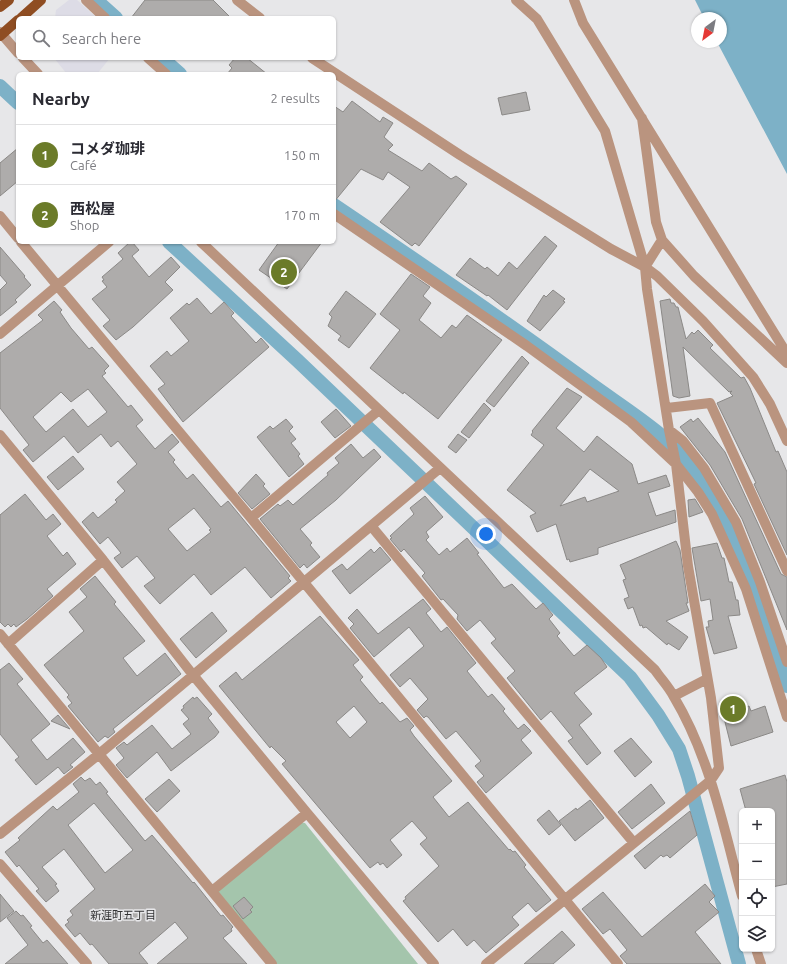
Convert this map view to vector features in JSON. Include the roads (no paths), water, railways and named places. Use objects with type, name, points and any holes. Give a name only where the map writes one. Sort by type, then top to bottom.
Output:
[{"type":"main road","points":[[0,8],[9,0]]},
{"type":"main road","points":[[23,16],[41,0]]},
{"type":"main road","points":[[0,34],[16,22]]},
{"type":"street","points":[[86,0],[103,16]]},
{"type":"street","points":[[237,0],[257,16]]},
{"type":"street","points":[[486,964],[566,900],[710,780],[719,768],[711,698],[688,566],[676,461],[670,434],[645,267],[605,130],[537,18],[516,0]]},
{"type":"street","points":[[569,0],[787,354]]},
{"type":"street","points":[[574,0],[583,23]]},
{"type":"street","points":[[0,34],[16,51]]},
{"type":"street","points":[[25,60],[36,72]]},
{"type":"street","points":[[150,60],[164,72]]},
{"type":"street","points":[[315,60],[333,72]]},
{"type":"street","points":[[336,74],[460,155],[611,249],[645,267],[703,321],[753,378],[770,404],[787,441]]},
{"type":"street","points":[[642,118],[656,222],[662,240],[694,276],[787,363]]},
{"type":"street","points":[[336,215],[500,327],[631,422],[676,461],[712,514],[746,589],[787,717]]},
{"type":"street","points":[[0,216],[16,236]]},
{"type":"street","points":[[645,267],[662,240]]},
{"type":"street","points":[[23,244],[251,518],[618,964]]},
{"type":"street","points":[[0,334],[107,244]]},
{"type":"street","points":[[203,244],[654,670],[674,696],[693,733],[710,780],[739,885]]},
{"type":"street","points":[[667,408],[710,403],[787,571]]},
{"type":"street","points":[[251,518],[379,410]]},
{"type":"street","points":[[670,434],[683,441],[704,468],[736,522],[760,582],[787,662]]},
{"type":"street","points":[[0,435],[103,560],[193,675],[434,964]]},
{"type":"street","points":[[0,834],[98,755],[303,582],[372,527],[440,468]]},
{"type":"street","points":[[372,527],[634,843]]},
{"type":"street","points":[[8,644],[103,560]]},
{"type":"street","points":[[0,634],[98,755],[272,964]]},
{"type":"street","points":[[674,696],[707,679]]},
{"type":"street","points":[[212,891],[307,813]]},
{"type":"street","points":[[0,864],[87,964]]},
{"type":"street","points":[[757,952],[761,964]]},
{"type":"water","points":[[695,0],[787,0],[787,174],[720,48],[727,48],[727,12],[701,12]]},
{"type":"waterway","points":[[96,0],[114,16]]},
{"type":"waterway","points":[[164,60],[178,72]]},
{"type":"waterway","points":[[0,86],[16,101]]},
{"type":"waterway","points":[[336,206],[494,314],[632,413],[647,424],[687,460],[714,497],[740,549],[761,604],[787,686]]},
{"type":"waterway","points":[[171,244],[297,360],[630,677],[658,715],[679,749],[688,776],[739,964]]},
{"type":"place","name":"西松屋","points":[[284,272]]},
{"type":"place","name":"コメダ珈琲","points":[[733,709]]},
{"type":"district","name":"新涯町五丁目","points":[[123,915]]}]
